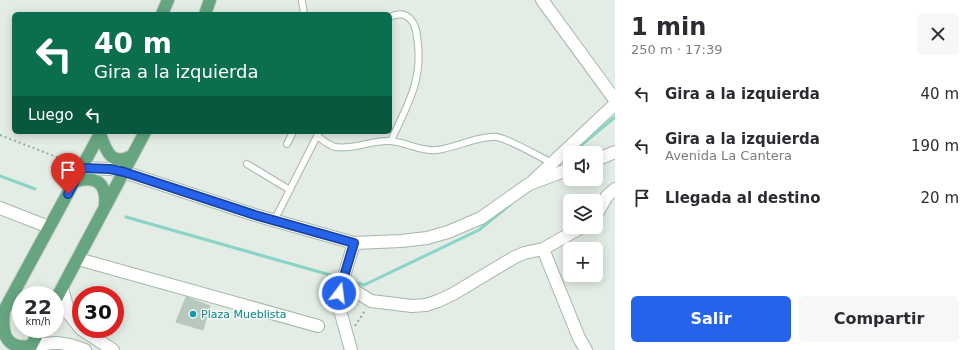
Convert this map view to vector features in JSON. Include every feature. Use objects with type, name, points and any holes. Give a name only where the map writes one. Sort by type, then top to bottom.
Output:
[{"type":"main road","points":[[163,12],[168,0]]},
{"type":"main road","points":[[206,12],[210,0]]},
{"type":"main road","points":[[35,338],[30,348],[17,348],[7,341],[3,330],[2,314],[99,134]]},
{"type":"main road","points":[[100,134],[110,156],[117,159],[125,159],[133,155]]},
{"type":"main road","points":[[63,286],[144,134]]},
{"type":"main road","points":[[74,182],[83,179],[91,179],[98,182],[103,187],[106,195],[105,206]]},
{"type":"street","points":[[542,0],[615,100]]},
{"type":"street","points":[[82,168],[110,169],[124,172],[274,221],[354,243],[401,241],[427,238],[448,232],[481,218],[529,184],[615,104]]},
{"type":"street","points":[[603,157],[615,152]]},
{"type":"street","points":[[529,184],[563,172]]},
{"type":"street","points":[[603,203],[607,196],[615,189]]},
{"type":"street","points":[[0,208],[49,227]]},
{"type":"street","points":[[342,283],[371,301],[412,306],[438,301],[513,258],[524,253],[544,249],[570,234]]},
{"type":"street","points":[[351,350],[338,303],[342,283],[354,243]]},
{"type":"street","points":[[544,249],[579,338],[586,350]]},
{"type":"street","points":[[78,259],[318,326]]},
{"type":"street","points":[[64,295],[69,314],[72,318]]},
{"type":"street","points":[[30,348],[58,342],[69,343],[86,350],[94,338],[113,350]]},
{"type":"lane","points":[[302,1],[304,12]]},
{"type":"lane","points":[[391,141],[416,84],[419,69],[417,33],[414,25],[409,17],[403,14],[392,16]]},
{"type":"lane","points":[[287,144],[292,134]]},
{"type":"lane","points":[[274,221],[318,134],[327,144],[342,148],[391,141],[429,151],[483,138],[497,137],[552,163]]},
{"type":"lane","points":[[247,164],[290,190]]},
{"type":"path","points":[[0,135],[82,168]]},
{"type":"path","points":[[348,336],[371,301]]},
{"type":"building","name":"Plaza Mueblista","points":[[186,297],[210,306],[203,330],[176,322]]},
{"type":"waterway","points":[[580,146],[615,117]]},
{"type":"waterway","points":[[0,176],[35,189]]},
{"type":"waterway","points":[[347,280],[364,285],[479,230],[511,204]]},
{"type":"waterway","points":[[126,217],[341,278]]},
{"type":"place","name":"Plaza Mueblista","points":[[193,314]]},
{"type":"route","points":[[68,194],[82,168],[110,169],[124,172],[255,215],[354,243],[339,293]]}]
